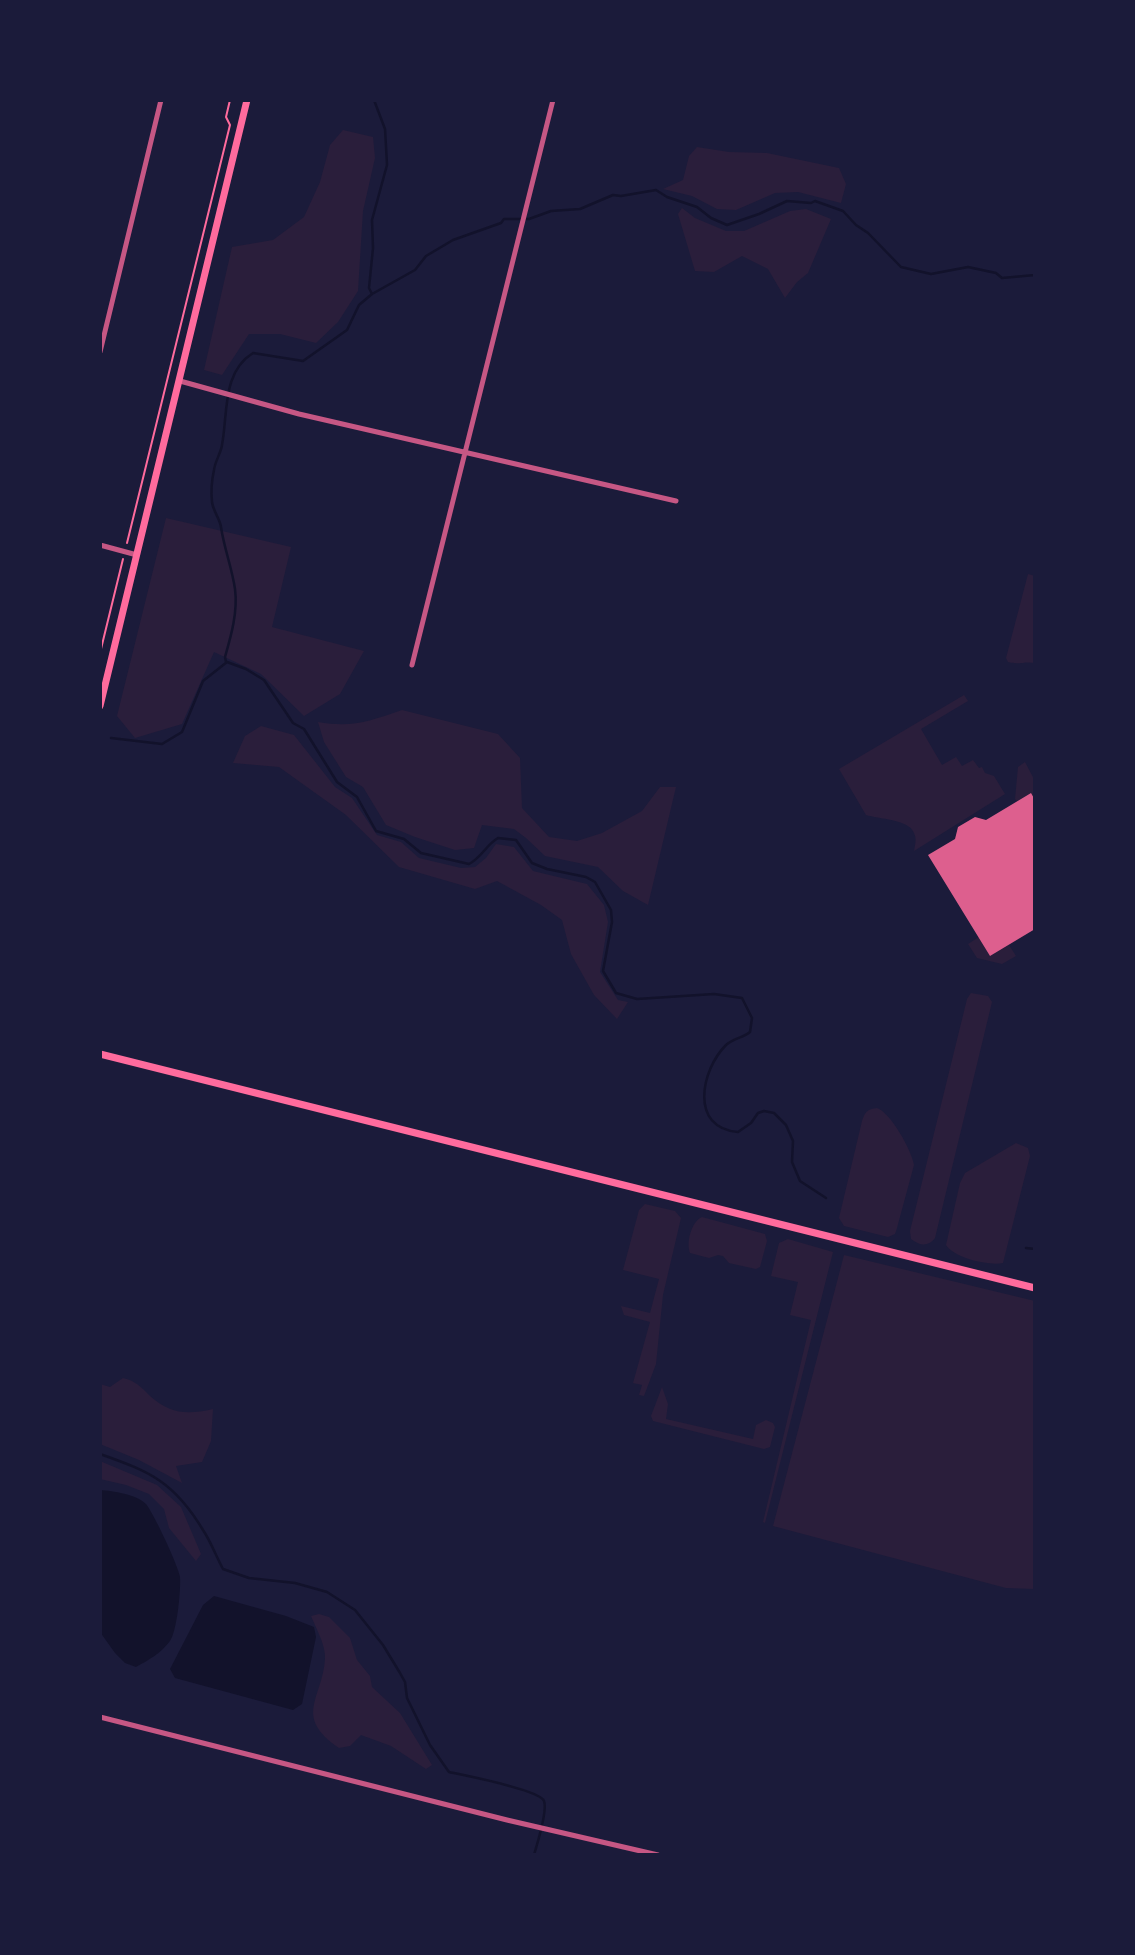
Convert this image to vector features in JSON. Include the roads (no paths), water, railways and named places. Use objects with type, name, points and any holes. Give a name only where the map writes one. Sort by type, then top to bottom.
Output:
[{"type":"main road","points":[[100,706],[247,100]]},
{"type":"main road","points":[[100,1054],[1035,1288]]},
{"type":"street","points":[[100,352],[161,100]]},
{"type":"street","points":[[412,665],[553,100]]},
{"type":"street","points":[[180,381],[299,414],[676,501]]},
{"type":"street","points":[[100,545],[137,555]]},
{"type":"street","points":[[100,1717],[507,1820],[658,1855]]},
{"type":"waterway","points":[[372,294],[369,288],[373,248],[372,220],[387,165],[385,129],[374,100]]},
{"type":"waterway","points":[[226,662],[236,598],[220,524],[213,505],[212,490],[222,445],[228,394],[236,371],[253,353],[303,361],[347,330],[359,305],[372,294],[415,270],[426,256],[453,240],[501,223],[504,219],[529,219],[551,211],[580,209],[613,195],[656,190],[667,197],[697,207],[711,218],[727,225],[787,201],[815,201],[843,211],[901,267],[931,274],[968,267],[996,273],[1002,278],[1035,275]]},
{"type":"waterway","points":[[111,738],[162,744],[182,732],[203,681],[227,662],[264,680],[293,723],[304,729],[337,782],[357,797],[376,831],[404,839],[421,853],[469,864],[498,838],[516,840],[532,863],[586,877],[595,882],[611,910],[612,922],[603,971],[616,993],[637,999],[714,994],[742,998],[752,1018],[750,1032],[726,1045],[717,1056],[706,1082],[706,1109],[712,1120],[722,1128],[738,1132],[751,1123],[758,1113],[774,1113],[786,1125],[793,1141],[792,1162],[800,1181],[826,1198]]},
{"type":"waterway","points":[[1026,1248],[1035,1249]]},
{"type":"waterway","points":[[100,1454],[147,1473],[182,1500],[209,1539],[223,1569],[249,1578],[295,1583],[327,1592],[355,1610],[383,1645],[400,1673],[405,1682],[407,1698],[430,1745],[449,1772],[516,1788],[544,1801],[543,1820],[534,1855]]}]
